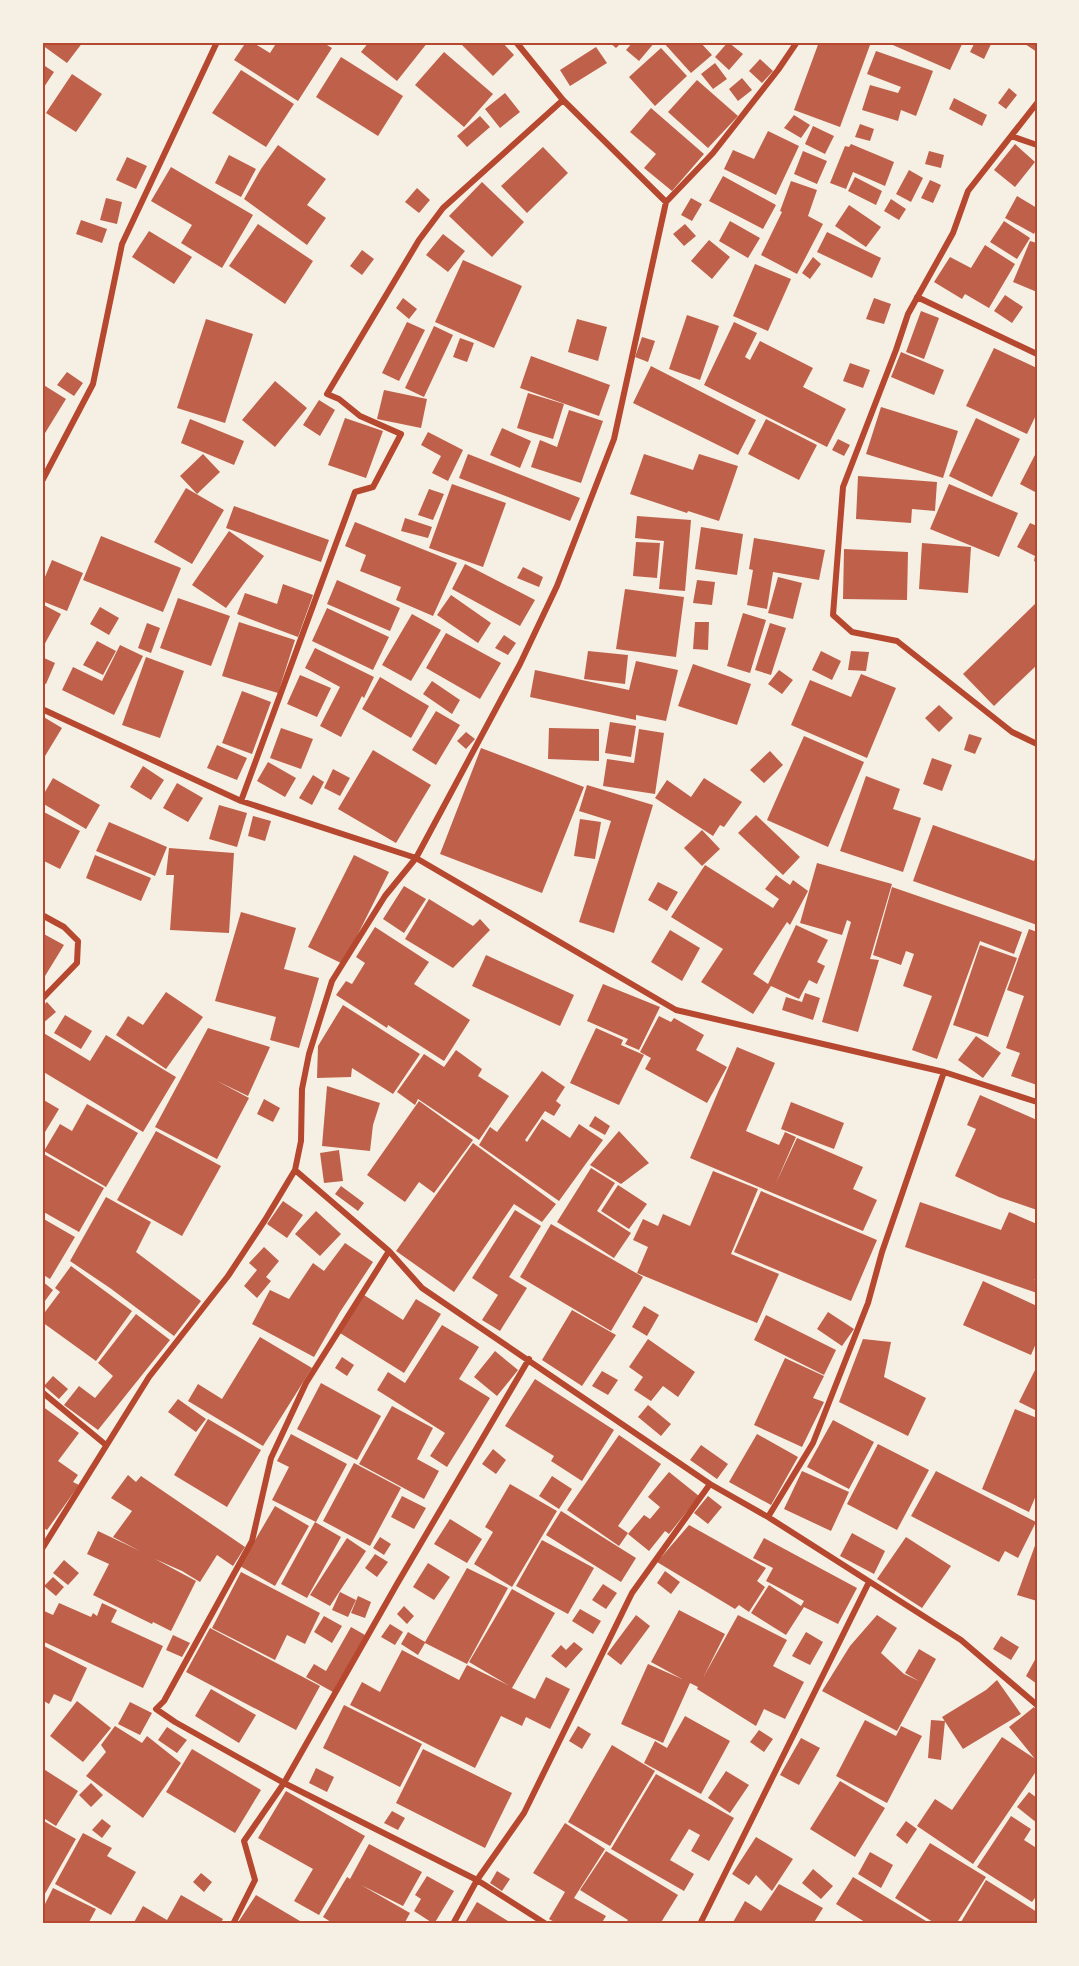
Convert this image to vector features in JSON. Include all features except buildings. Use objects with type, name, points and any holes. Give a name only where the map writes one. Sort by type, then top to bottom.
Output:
[{"type":"street","points":[[42,481],[93,384],[122,244],[217,42]]},
{"type":"street","points":[[516,42],[563,100],[666,202]]},
{"type":"street","points":[[42,1549],[149,1377],[228,1276],[295,1170],[301,1141],[302,1089],[309,1054],[332,981],[385,896],[416,858],[520,664],[557,586],[614,439],[666,202],[713,153],[797,42]]},
{"type":"street","points":[[242,801],[355,492],[373,487],[401,434],[360,416],[339,399],[327,394],[419,240],[443,208],[563,100]]},
{"type":"street","points":[[1037,103],[968,190],[952,233],[908,314],[843,487],[833,615],[852,632],[897,641],[1012,732],[1037,744]]},
{"type":"street","points":[[1011,136],[1037,146]]},
{"type":"street","points":[[917,297],[1037,354]]},
{"type":"street","points":[[42,709],[242,801],[416,858],[676,1010],[944,1072],[1037,1102]]},
{"type":"street","points":[[42,915],[64,927],[78,941],[77,963],[42,999]]},
{"type":"street","points":[[768,1517],[813,1443],[868,1303],[882,1252],[944,1072]]},
{"type":"street","points":[[295,1170],[389,1251],[422,1288],[710,1484],[768,1517],[961,1640],[1037,1705]]},
{"type":"street","points":[[389,1251],[306,1383],[272,1458],[252,1541],[164,1701],[156,1708],[175,1722],[284,1783],[477,1880],[546,1924]]},
{"type":"street","points":[[233,1924],[255,1881],[244,1841],[284,1783],[529,1359]]},
{"type":"street","points":[[42,1392],[106,1445]]},
{"type":"street","points":[[453,1924],[477,1880],[524,1813],[632,1593],[710,1484]]},
{"type":"street","points":[[700,1924],[869,1582]]}]
